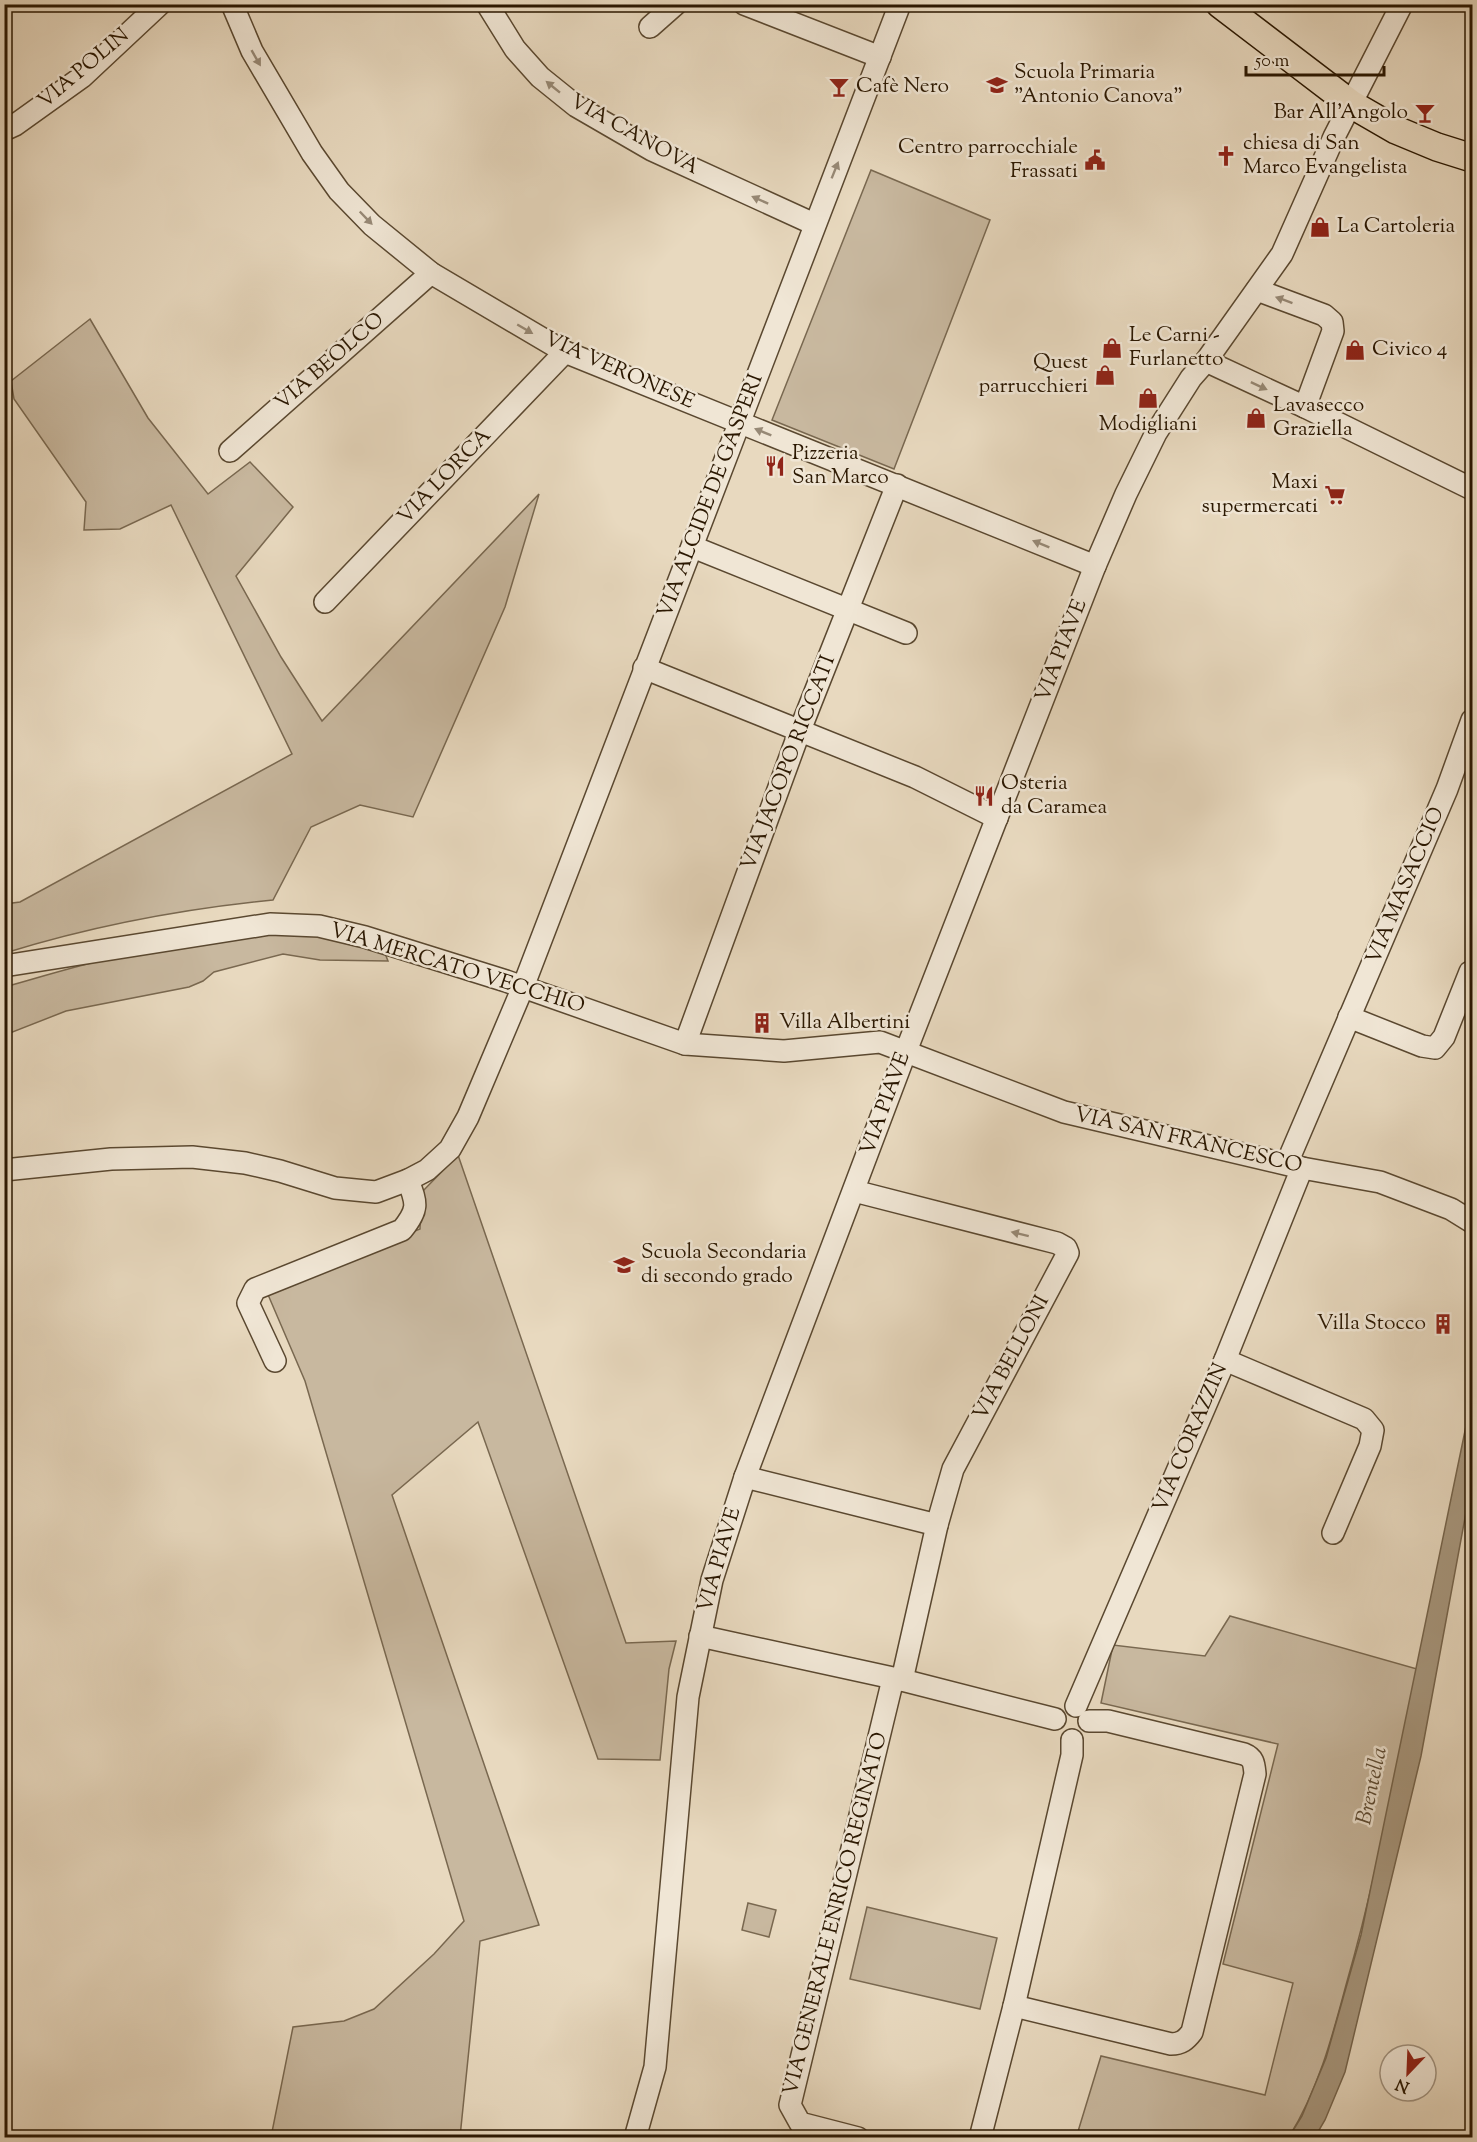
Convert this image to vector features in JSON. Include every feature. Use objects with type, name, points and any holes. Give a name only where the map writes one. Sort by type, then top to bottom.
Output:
[{"type":"main road","points":[[1220,4],[1351,104],[1396,130],[1437,147],[1473,158]]},
{"type":"street","name":"VIA POLIN","points":[[4,130],[15,125],[82,77],[160,4]]},
{"type":"street","name":"VIA VERONESE","points":[[232,4],[252,51],[312,153],[339,191],[372,225],[431,273],[565,352],[1095,566]]},
{"type":"street","name":"VIA CANOVA","points":[[487,4],[521,56],[540,77],[576,106],[652,150],[814,224]]},
{"type":"street","points":[[650,27],[676,4]]},
{"type":"street","points":[[744,4],[880,57]]},
{"type":"street","name":"VIA ALCIDE DE GASPERI","points":[[4,1170],[111,1160],[192,1157],[246,1163],[336,1188],[376,1192],[427,1170],[450,1149],[461,1133],[523,987],[900,4]]},
{"type":"street","name":"VIA PIAVE","points":[[635,2138],[655,2067],[688,1697],[712,1580],[745,1477],[906,1051],[1095,566],[1126,494],[1156,433],[1191,378],[1206,361],[1282,254],[1334,137],[1402,4]]},
{"type":"street","name":"VIA BEOLCO","points":[[230,451],[431,273]]},
{"type":"street","points":[[1257,290],[1324,315],[1332,322],[1333,331],[1305,407]]},
{"type":"street","name":"VIA LORCA","points":[[325,602],[565,352]]},
{"type":"street","points":[[1206,361],[1473,489]]},
{"type":"street","name":"VIA JACOPO RICCATI","points":[[685,1044],[800,730],[897,485]]},
{"type":"street","points":[[693,547],[906,633]]},
{"type":"street","points":[[644,669],[915,777],[997,818]]},
{"type":"street","name":"VIA MASACCIO","points":[[1295,1166],[1349,1017],[1447,789],[1473,720]]},
{"type":"street","name":"VIA MERCATO VECCHIO","points":[[4,966],[270,924],[319,926],[365,937],[523,987],[685,1044],[784,1051],[880,1042],[906,1051]]},
{"type":"street","points":[[1349,1017],[1422,1046],[1435,1048],[1444,1037],[1470,972]]},
{"type":"street","name":"VIA SAN FRANCESCO","points":[[906,1051],[1064,1112],[1295,1166],[1380,1182],[1451,1209],[1473,1222]]},
{"type":"street","name":"VIA CORAZZIN","points":[[1082,1714],[1225,1360],[1295,1166]]},
{"type":"street","points":[[275,1361],[248,1303],[255,1289],[402,1230],[413,1217],[416,1199],[408,1180]]},
{"type":"street","name":"VIA BELLONI","points":[[854,1191],[1058,1243],[1066,1248],[1068,1253],[953,1468],[898,1679]]},
{"type":"street","points":[[1225,1360],[1364,1419],[1373,1430],[1370,1446],[1333,1533]]},
{"type":"street","points":[[745,1477],[937,1525]]},
{"type":"street","points":[[700,1636],[898,1679],[1055,1719]]},
{"type":"street","name":"VIA GENERALE ENRICO REGINATO","points":[[858,2138],[800,2123],[790,2105],[898,1679]]},
{"type":"street","points":[[1014,2006],[1171,2044],[1178,2044],[1187,2039],[1192,2032],[1255,1774],[1254,1763],[1244,1754],[1063,1708],[1055,1719],[1055,1728],[1060,1735],[1072,1740],[1085,1734],[1082,1714]]},
{"type":"street","points":[[980,2138],[1014,2006],[1071,1755],[1072,1740]]},
{"type":"shaded area","points":[[871,170],[990,220],[894,469],[772,420]]},
{"type":"shaded area","points":[[90,319],[148,418],[208,494],[250,462],[293,507],[236,576],[281,657],[322,721],[539,494],[505,607],[413,817],[360,805],[311,827],[273,900],[205,908],[138,920],[5,953],[5,904],[20,902],[292,754],[171,505],[120,529],[84,530],[86,502],[14,399],[11,381]]},
{"type":"shaded area","points":[[309,931],[384,951],[388,961],[320,960],[283,954],[214,972],[203,981],[189,987],[66,1011],[5,1035],[5,987],[133,953],[221,940]]},
{"type":"shaded area","points":[[458,1155],[626,1643],[676,1641],[669,1669],[660,1760],[598,1759],[478,1422],[392,1495],[539,1925],[480,1941],[460,2137],[271,2137],[293,2027],[344,2021],[374,2009],[434,1954],[464,1921],[305,1381],[266,1290],[420,1229],[421,1193]]},
{"type":"shaded area","points":[[1472,1397],[1472,1480],[1421,1756],[1345,2072],[1325,2120],[1315,2137],[1289,2137],[1302,2116],[1326,2058],[1361,1935]]},
{"type":"shaded area","points":[[1230,1616],[1417,1669],[1376,1867],[1335,2024],[1316,2082],[1289,2137],[1076,2138],[1101,2056],[1265,2095],[1293,1983],[1223,1964],[1278,1744],[1101,1703],[1113,1645],[1205,1656]]},
{"type":"shaded area","points":[[748,1903],[776,1910],[769,1937],[742,1930]]},
{"type":"shaded area","points":[[867,1907],[997,1938],[980,2009],[850,1979]]},
{"type":"place","name":"Scuola Primaria \"Antonio Canova\"","points":[[997,85]]},
{"type":"place","name":"Cafè Nero","points":[[839,87]]},
{"type":"place","name":"Bar All'Angolo","points":[[1425,113]]},
{"type":"place","name":"chiesa di San Marco Evangelista","points":[[1226,156]]},
{"type":"place","name":"Centro parrocchiale Frassati","points":[[1095,160]]},
{"type":"place","name":"La Cartoleria","points":[[1320,227]]},
{"type":"place","name":"Le Carni - Furlanetto","points":[[1112,348]]},
{"type":"place","name":"Civico 4","points":[[1355,350]]},
{"type":"place","name":"Quest parrucchieri","points":[[1105,375]]},
{"type":"place","name":"Modigliani","points":[[1148,398]]},
{"type":"place","name":"Lavasecco Graziella","points":[[1256,418]]},
{"type":"place","name":"Pizzeria San Marco","points":[[775,466]]},
{"type":"place","name":"Maxi supermercati","points":[[1335,495]]},
{"type":"place","name":"Osteria da Caramea","points":[[984,796]]},
{"type":"place","name":"Villa Albertini","points":[[762,1023]]},
{"type":"place","name":"Scuola Secondaria di secondo grado","points":[[624,1265]]},
{"type":"place","name":"Villa Stocco","points":[[1443,1324]]},
{"type":"water label","name":"Brentella","points":[[1373,1786]]}]
